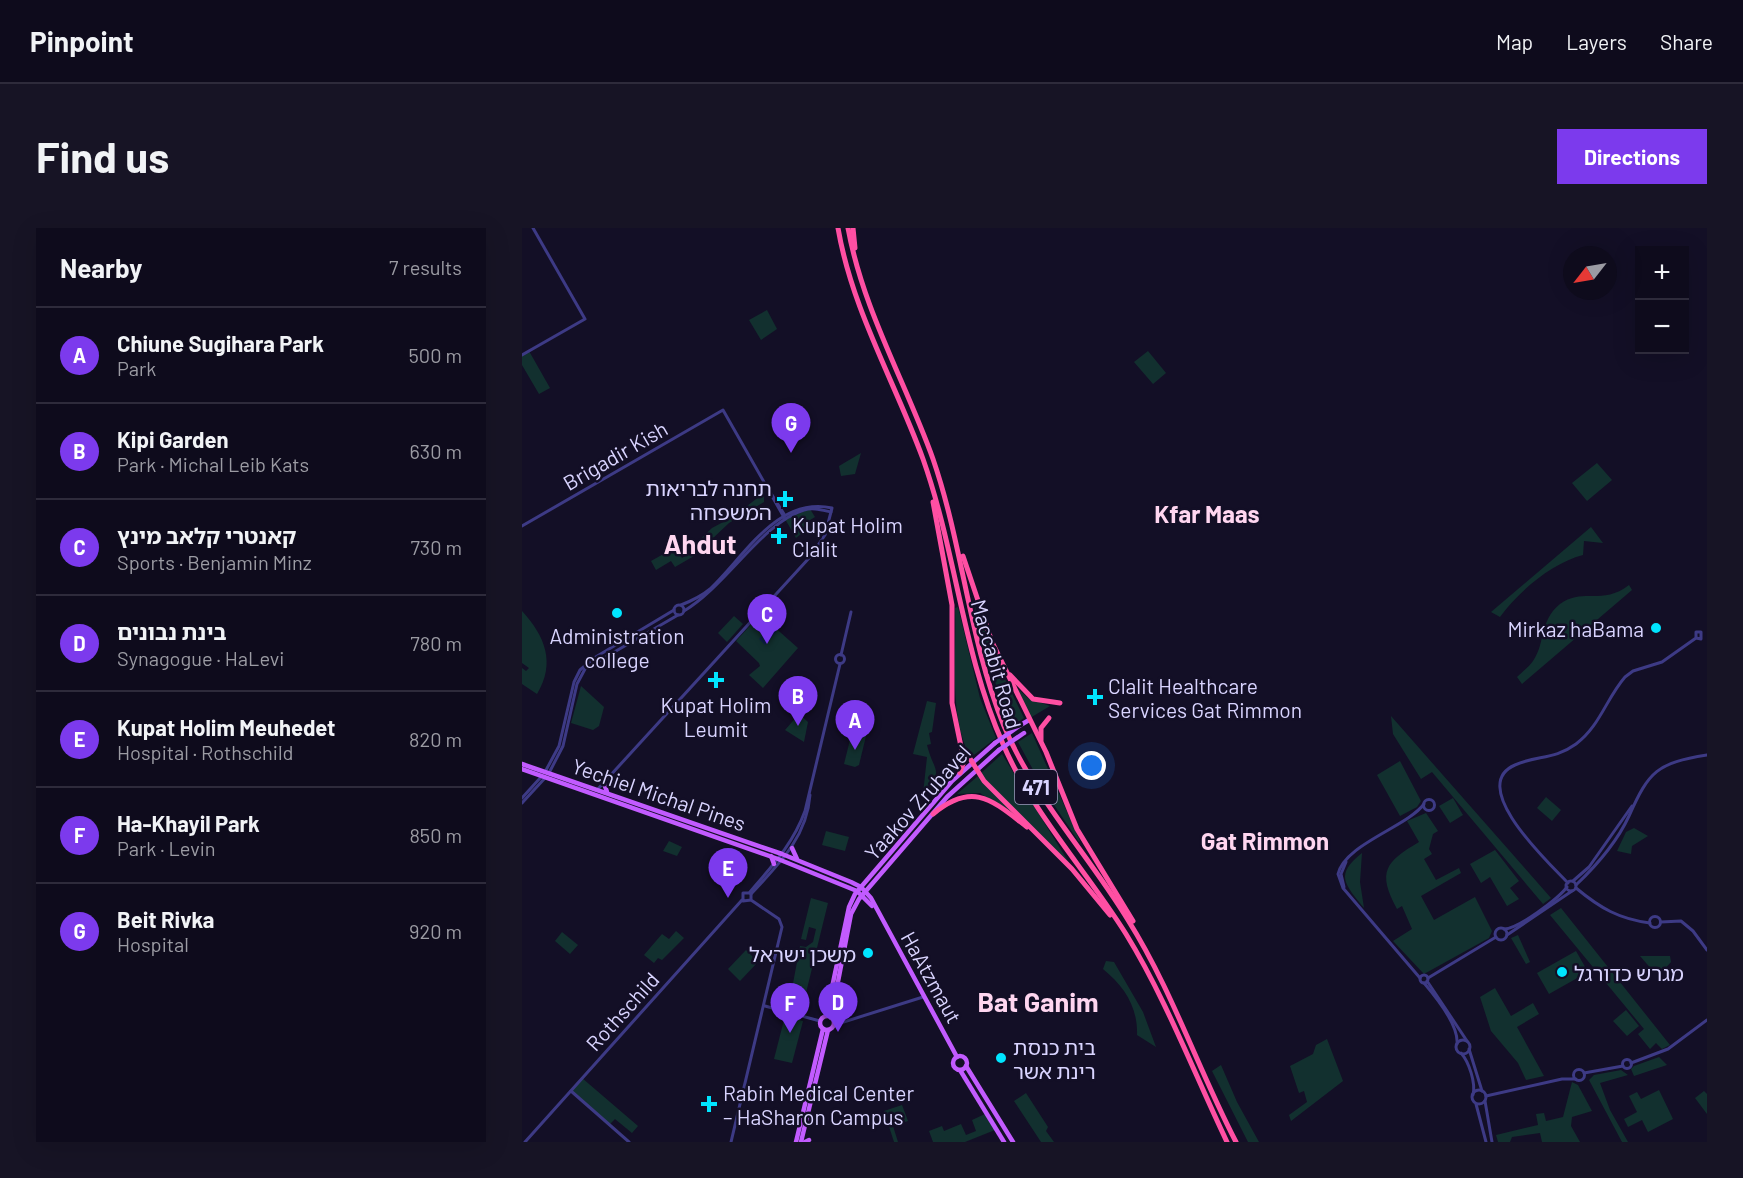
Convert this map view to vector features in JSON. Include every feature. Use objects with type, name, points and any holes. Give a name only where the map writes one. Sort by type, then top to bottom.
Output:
[{"type":"highway","name":"Maccabit Road","points":[[837,228],[863,314],[927,471],[943,525],[981,687],[1002,742],[1036,804],[1128,937],[1159,996],[1227,1142]]},
{"type":"highway","name":"Maccabit Road","points":[[848,228],[857,268],[874,319],[929,448],[950,517],[986,669],[1010,739],[1046,803],[1119,906],[1146,951],[1236,1142]]},
{"type":"highway","points":[[853,228],[857,268]]},
{"type":"highway","points":[[927,471],[952,605],[952,703],[964,761],[960,773]]},
{"type":"highway","points":[[950,517],[997,654],[1043,747],[1077,829],[1128,912],[1146,951]]},
{"type":"highway","points":[[997,654],[1016,684],[1028,696],[1043,702],[1060,703]]},
{"type":"highway","points":[[1043,747],[1040,730],[1049,718]]},
{"type":"highway","points":[[958,735],[976,771],[1084,883],[1128,937]]},
{"type":"highway","points":[[933,814],[960,797],[980,796],[1009,814],[1048,845]]},
{"type":"main road","name":"Yaakov Zrubavel","points":[[861,891],[960,773],[995,743],[1029,720]]},
{"type":"main road","name":"Yaakov Zrubavel","points":[[861,891],[872,885],[933,814],[976,771],[999,750],[1033,727]]},
{"type":"main road","name":"Yechiel Michal Pines","points":[[522,764],[594,794],[771,856],[782,857]]},
{"type":"main road","name":"Yechiel Michal Pines","points":[[522,769],[557,775],[782,857]]},
{"type":"main road","points":[[604,783],[607,792]]},
{"type":"main road","points":[[792,848],[798,861]]},
{"type":"main road","points":[[771,856],[774,864]]},
{"type":"main road","points":[[782,857],[849,884],[870,878]]},
{"type":"main road","points":[[782,857],[798,861],[861,891]]},
{"type":"main road","points":[[825,1029],[834,1025],[829,1017],[852,899],[849,884]]},
{"type":"main road","points":[[872,885],[873,901]]},
{"type":"main road","points":[[852,899],[861,891]]},
{"type":"main road","points":[[829,1017],[851,914],[861,891]]},
{"type":"main road","name":"HaAtzmaut","points":[[861,891],[873,901],[957,1057]]},
{"type":"main road","name":"HaAtzmaut","points":[[861,891],[878,913]]},
{"type":"main road","points":[[805,1141],[825,1029],[820,1021],[829,1017]]},
{"type":"main road","points":[[796,1142],[825,1029]]},
{"type":"main road","points":[[1004,1142],[960,1070],[953,1064],[957,1057],[964,1058],[966,1066],[1012,1142]]},
{"type":"main road","points":[[960,1070],[966,1066]]},
{"type":"street","points":[[522,355],[585,319],[533,228]]},
{"type":"street","name":"Brigadir Kish","points":[[522,526],[723,410],[783,517]]},
{"type":"street","points":[[522,803],[545,774],[559,746],[574,682],[580,669],[594,658],[674,610],[676,606],[708,590],[783,517],[803,506],[831,510]]},
{"type":"street","points":[[522,798],[552,766],[563,746],[577,684],[585,669],[678,615],[709,594],[783,517],[805,510],[831,510]]},
{"type":"street","points":[[821,510],[829,523]]},
{"type":"street","points":[[594,794],[810,557],[829,523],[831,510]]},
{"type":"street","points":[[681,605],[684,611]]},
{"type":"street","points":[[674,610],[678,615]]},
{"type":"street","points":[[751,893],[782,857],[797,832],[840,664],[836,658],[841,655],[851,612]]},
{"type":"street","points":[[1696,638],[1695,634],[1698,631],[1702,637]]},
{"type":"street","points":[[1707,639],[1696,638],[1662,662],[1633,671],[1625,677],[1589,733],[1574,745],[1553,756],[1514,765],[1503,774],[1500,788],[1506,809],[1567,885],[1575,888],[1609,913],[1626,920],[1650,923],[1656,927],[1661,922],[1681,921],[1693,931],[1707,950]]},
{"type":"street","points":[[1496,937],[1503,940],[1575,888],[1612,845],[1641,787],[1655,773],[1682,759],[1707,755]]},
{"type":"street","points":[[552,766],[557,775]]},
{"type":"street","points":[[751,900],[751,893],[774,864],[792,848],[809,812],[811,781]]},
{"type":"street","points":[[1417,811],[1432,809],[1434,802],[1429,799],[1417,811],[1377,835],[1348,858],[1341,878],[1348,894],[1426,981],[1467,1041],[1482,1091],[1486,1096],[1492,1142]]},
{"type":"street","points":[[1424,804],[1426,809]]},
{"type":"street","points":[[1426,981],[1496,937],[1497,930],[1511,929],[1531,916],[1590,867],[1633,805]]},
{"type":"street","points":[[1573,881],[1575,888]]},
{"type":"street","name":"Rothschild","points":[[525,1142],[742,900],[743,893],[751,893]]},
{"type":"street","points":[[742,900],[746,903],[751,900]]},
{"type":"street","points":[[731,1142],[765,1006],[781,922],[751,900]]},
{"type":"street","points":[[1650,923],[1655,916],[1661,922]]},
{"type":"street","points":[[1504,929],[1507,935]]},
{"type":"street","points":[[1421,977],[1426,981],[1457,1037],[1457,1050],[1469,1069],[1474,1089],[1473,1095],[1486,1142]]},
{"type":"street","points":[[834,1025],[924,997]]},
{"type":"street","points":[[765,1006],[820,1021]]},
{"type":"street","points":[[1562,1079],[1578,1070],[1584,1073],[1623,1066],[1625,1060],[1632,1063],[1668,1049],[1707,1020]]},
{"type":"street","points":[[1457,1044],[1461,1040],[1467,1041]]},
{"type":"street","points":[[1461,1053],[1469,1049]]},
{"type":"street","points":[[1573,1073],[1576,1079]]},
{"type":"street","points":[[1486,1096],[1562,1079],[1584,1078],[1584,1073]]},
{"type":"street","points":[[571,1091],[629,1142]]},
{"type":"street","points":[[1473,1095],[1482,1091]]},
{"type":"street","points":[[1475,1102],[1481,1104],[1485,1101]]},
{"type":"green space","points":[[767,310],[777,329],[761,340],[749,320]]},
{"type":"green space","points":[[529,351],[550,388],[539,394],[522,365],[522,355]]},
{"type":"green space","points":[[1148,351],[1166,373],[1153,384],[1134,362]]},
{"type":"green space","points":[[861,453],[855,474],[841,476],[839,466]]},
{"type":"green space","points":[[1597,463],[1612,480],[1587,501],[1572,483]]},
{"type":"green space","points":[[764,493],[764,502],[729,523],[694,556],[675,567],[671,561],[656,570],[651,561],[676,547],[682,558],[696,550],[694,545],[712,528],[742,512]]},
{"type":"green space","points":[[810,509],[815,517],[805,523],[806,530],[796,538],[785,519]]},
{"type":"green space","points":[[1591,527],[1603,543],[1584,541],[1583,555],[1560,564],[1537,579],[1500,617],[1491,612]]},
{"type":"green space","points":[[1629,585],[1632,590],[1522,684],[1517,677],[1533,661],[1549,617],[1560,604],[1577,597],[1610,594]]},
{"type":"green space","points":[[974,604],[1000,669],[1024,718],[1011,727],[996,685]]},
{"type":"green space","points":[[958,607],[980,698],[996,738],[970,758],[963,740],[956,703],[955,608]]},
{"type":"green space","points":[[522,611],[542,640],[547,661],[543,683],[537,694],[522,684],[522,668],[526,671],[529,668],[522,663]]},
{"type":"green space","points":[[734,616],[743,624],[727,642],[718,633]]},
{"type":"green space","points":[[763,617],[798,648],[763,688],[749,675],[760,666],[759,663],[736,641],[757,618]]},
{"type":"green space","points":[[581,686],[604,707],[599,726],[593,730],[571,723]]},
{"type":"green space","points":[[1017,688],[1028,698],[1050,706],[1030,718]]},
{"type":"green space","points":[[927,701],[936,703],[932,732],[929,733],[931,744],[927,745],[936,775],[923,794],[927,757],[913,754]]},
{"type":"green space","points":[[799,714],[808,722],[804,742],[785,730]]},
{"type":"green space","points":[[1391,716],[1551,898],[1543,904],[1432,772],[1421,779],[1393,734]]},
{"type":"green space","points":[[852,732],[866,736],[859,765],[855,767],[844,764]]},
{"type":"green space","points":[[1032,733],[1079,842],[1044,790],[1018,742]]},
{"type":"green space","points":[[1002,754],[1071,866],[980,774]]},
{"type":"green space","points":[[1400,761],[1421,801],[1417,807],[1400,816],[1377,775]]},
{"type":"green space","points":[[978,776],[1013,812],[1012,815],[980,793],[957,794]]},
{"type":"green space","points":[[1546,797],[1561,810],[1552,821],[1537,808]]},
{"type":"green space","points":[[1453,798],[1463,815],[1450,823],[1439,806]]},
{"type":"green space","points":[[1426,813],[1438,831],[1433,834],[1429,849],[1432,854],[1424,859],[1436,880],[1459,868],[1461,873],[1421,896],[1434,920],[1475,897],[1492,931],[1489,938],[1424,974],[1393,941],[1412,929],[1402,906],[1397,909],[1387,886],[1386,877],[1392,862],[1419,842],[1407,821]]},
{"type":"green space","points":[[1634,828],[1648,836],[1632,846],[1631,854],[1617,851],[1626,832]]},
{"type":"green space","points":[[826,831],[849,837],[845,851],[822,845]]},
{"type":"green space","points":[[669,841],[682,847],[677,856],[663,851]]},
{"type":"green space","points":[[1495,850],[1519,881],[1510,888],[1519,899],[1507,906],[1490,877],[1481,883],[1470,864]]},
{"type":"green space","points":[[1362,853],[1360,882],[1364,908],[1345,880],[1348,868]]},
{"type":"green space","points":[[811,898],[828,903],[805,997],[791,994],[800,946],[806,947],[813,942],[816,929],[809,927],[806,940],[801,939]]},
{"type":"green space","points":[[1561,908],[1670,1045],[1662,1049],[1656,1043],[1650,1049],[1638,1034],[1644,1029],[1550,915]]},
{"type":"green space","points":[[676,931],[684,938],[662,960],[658,958],[654,963],[644,955],[662,934],[669,939]]},
{"type":"green space","points":[[562,932],[578,945],[570,954],[555,941]]},
{"type":"green space","points":[[1518,935],[1530,962],[1526,964],[1511,938]]},
{"type":"green space","points":[[746,950],[758,962],[740,981],[728,969]]},
{"type":"green space","name":"מגרש כדורגל","points":[[1576,951],[1588,972],[1549,994],[1537,973]]},
{"type":"green space","points":[[1640,956],[1670,956],[1671,962],[1663,971],[1653,971]]},
{"type":"green space","points":[[1106,961],[1114,962],[1143,1012],[1156,1047],[1137,1035],[1132,1006],[1123,990],[1103,969]]},
{"type":"green space","points":[[1495,988],[1511,1016],[1533,1003],[1539,1014],[1517,1027],[1544,1076],[1526,1080],[1518,1063],[1491,1031],[1480,997]]},
{"type":"green space","points":[[1626,1010],[1639,1026],[1627,1036],[1613,1021]]},
{"type":"green space","points":[[785,1016],[803,1021],[792,1063],[774,1059]]},
{"type":"green space","points":[[1327,1039],[1343,1081],[1291,1121],[1289,1115],[1307,1102],[1304,1091],[1299,1093],[1290,1066],[1313,1054],[1316,1045]]},
{"type":"green space","points":[[1659,1057],[1667,1065],[1634,1076],[1631,1069],[1634,1066]]},
{"type":"green space","points":[[1221,1065],[1237,1102],[1259,1142],[1248,1142],[1212,1071]]},
{"type":"green space","points":[[1621,1070],[1628,1075],[1600,1083],[1610,1110],[1628,1142],[1622,1142],[1589,1080],[1594,1075]]},
{"type":"green space","points":[[582,1078],[638,1126],[632,1133],[615,1119],[610,1124],[571,1091]]},
{"type":"green space","points":[[1572,1082],[1578,1085],[1592,1111],[1572,1117],[1571,1126],[1580,1142],[1542,1142],[1540,1133],[1512,1137],[1510,1142],[1498,1142],[1496,1135],[1538,1125],[1536,1114],[1544,1113],[1546,1121],[1563,1117]]},
{"type":"green space","points":[[1659,1090],[1673,1119],[1648,1132],[1642,1120],[1628,1127],[1624,1119],[1637,1112],[1629,1096],[1637,1092],[1641,1099]]},
{"type":"green space","points":[[1704,1091],[1707,1094],[1707,1114],[1695,1098]]},
{"type":"green space","points":[[1026,1093],[1048,1127],[1046,1131],[1054,1142],[1041,1142],[1014,1101]]},
{"type":"green space","points":[[902,1105],[908,1121],[893,1126],[898,1142],[894,1142],[884,1111]]},
{"type":"green space","points":[[985,1114],[995,1130],[965,1142],[933,1142],[929,1131],[942,1126],[944,1131],[961,1124],[966,1135],[976,1131],[972,1120]]},
{"type":"water","points":[[770,625],[777,631],[765,645],[759,639]]},
{"type":"place","name":"Beit Rivka","points":[[791,453]]},
{"type":"place","name":"תחנה לבריאות המשפחה","points":[[785,499]]},
{"type":"place","name":"Kupat Holim Clalit","points":[[779,536]]},
{"type":"place","name":"Administration college","points":[[617,613]]},
{"type":"place","name":"Mirkaz haBama","points":[[1656,628]]},
{"type":"place","name":"קאנטרי קלאב מינץ","points":[[767,644]]},
{"type":"place","name":"Kupat Holim Leumit","points":[[716,680]]},
{"type":"place","name":"Clalit Healthcare Services Gat Rimmon","points":[[1095,697]]},
{"type":"place","name":"Kipi Garden","points":[[798,726]]},
{"type":"place","name":"Chiune Sugihara Park","points":[[855,750]]},
{"type":"place","name":"Kupat Holim Meuhedet","points":[[728,898]]},
{"type":"place","name":"משכן ישראל","points":[[868,953]]},
{"type":"place","name":"מגרש כדורגל","points":[[1562,972]]},
{"type":"place","name":"בינת נבונים","points":[[838,1032]]},
{"type":"place","name":"Ha-Khayil Park","points":[[790,1033]]},
{"type":"place","name":"בית כנסת רינת אשר","points":[[1001,1058]]},
{"type":"place","name":"Rabin Medical Center – HaSharon Campus","points":[[709,1104]]},
{"type":"district","name":"Kfar Maas","points":[[1207,513]]},
{"type":"district","name":"Ahdut","points":[[700,543]]},
{"type":"district","name":"Gat Rimmon","points":[[1265,840]]},
{"type":"district","name":"Bat Ganim","points":[[1038,1001]]}]
